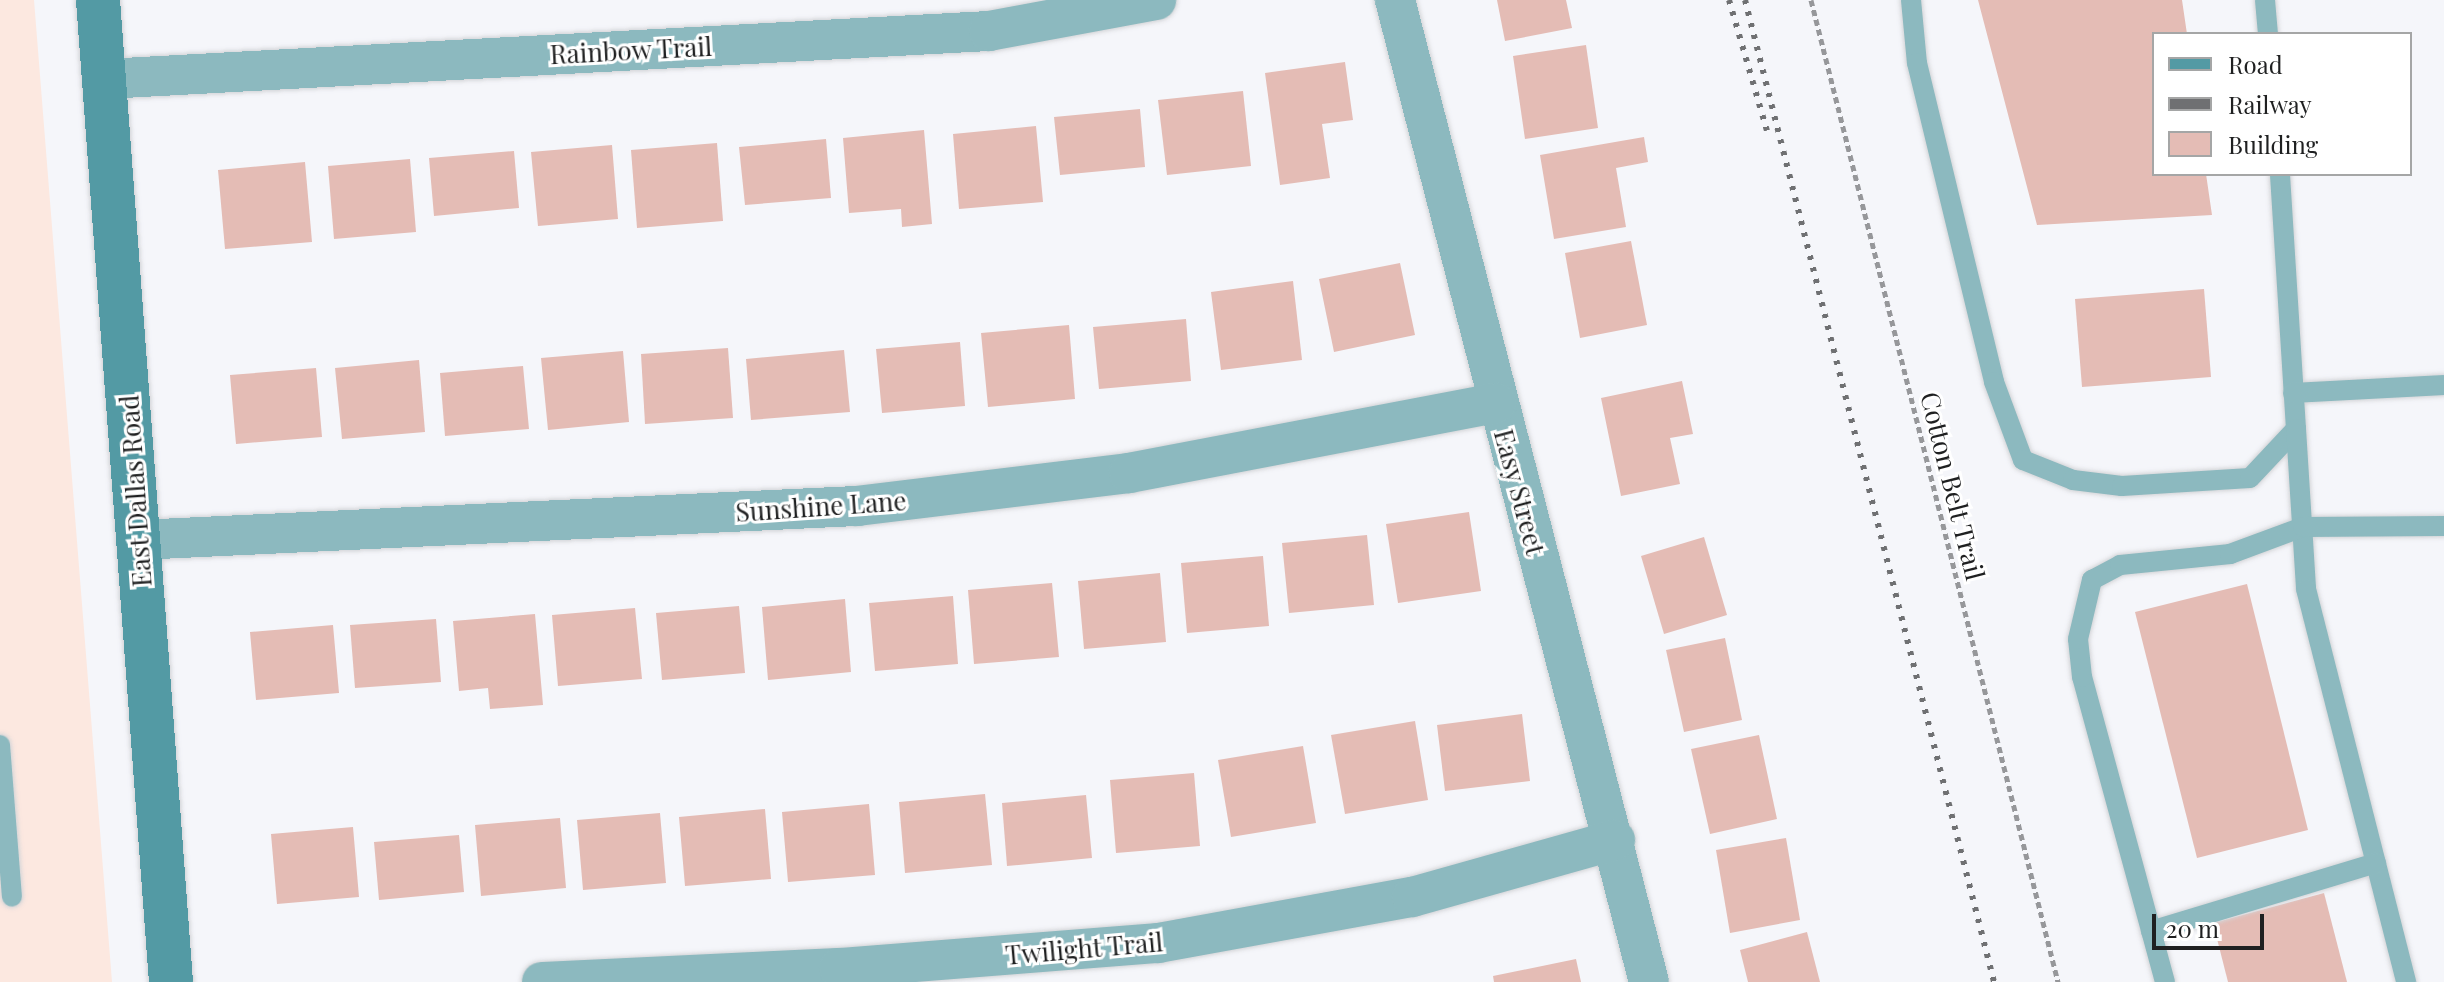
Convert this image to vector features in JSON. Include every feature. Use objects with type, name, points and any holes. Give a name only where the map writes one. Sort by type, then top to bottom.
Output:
[{"type":"main road","name":"East Dallas Road","points":[[98,0],[171,982]]},
{"type":"street","name":"Rainbow Trail","points":[[105,79],[989,31],[1156,0]]},
{"type":"street","name":"Easy Street","points":[[1395,0],[1496,403],[1615,840],[1649,982]]},
{"type":"street","name":"Sunshine Lane","points":[[138,540],[857,506],[1129,473],[1496,403]]},
{"type":"street","name":"Twilight Trail","points":[[542,982],[839,968],[1158,943],[1412,897],[1615,840]]},
{"type":"lane","points":[[1911,0],[1917,63],[1994,382],[2023,460],[2073,480],[2122,486],[2250,478],[2296,429]]},
{"type":"lane","points":[[2265,0],[2268,32]]},
{"type":"lane","points":[[2280,176],[2306,589],[2406,982]]},
{"type":"lane","points":[[2293,393],[2444,385]]},
{"type":"lane","points":[[2165,982],[2082,677],[2078,639],[2092,580],[2120,565],[2230,554],[2303,527],[2444,526]]},
{"type":"lane","points":[[0,745],[12,897]]},
{"type":"lane","points":[[2151,931],[2376,863]]},
{"type":"path","name":"Cotton Belt Trail","points":[[1811,0],[2058,982]]},
{"type":"shaded area","points":[[0,0],[34,0],[112,982],[0,982]]},
{"type":"building","points":[[1497,0],[1566,0],[1572,28],[1505,41]]},
{"type":"building","points":[[1978,0],[2182,0],[2187,32],[2152,32],[2152,176],[2206,176],[2212,215],[2037,225]]},
{"type":"building","points":[[1586,45],[1598,128],[1525,139],[1513,56]]},
{"type":"building","points":[[1345,62],[1353,120],[1322,124],[1330,178],[1280,185],[1265,73]]},
{"type":"building","points":[[1243,91],[1251,166],[1167,175],[1158,100]]},
{"type":"building","points":[[1140,109],[1145,167],[1060,175],[1054,117]]},
{"type":"building","points":[[1036,126],[1043,202],[959,209],[953,134]]},
{"type":"building","points":[[924,130],[932,224],[902,227],[901,209],[849,213],[843,138]]},
{"type":"building","points":[[1644,137],[1648,162],[1616,168],[1626,227],[1554,239],[1540,155]]},
{"type":"building","points":[[826,139],[831,198],[745,205],[739,147]]},
{"type":"building","points":[[717,143],[723,221],[637,228],[631,150]]},
{"type":"building","points":[[612,145],[618,219],[538,226],[531,152]]},
{"type":"building","points":[[514,151],[519,208],[434,216],[429,158]]},
{"type":"building","points":[[410,159],[416,232],[334,239],[328,166]]},
{"type":"building","points":[[305,162],[312,242],[225,249],[218,170]]},
{"type":"building","points":[[1631,241],[1647,325],[1580,338],[1565,253]]},
{"type":"building","points":[[1400,263],[1415,335],[1334,352],[1319,279]]},
{"type":"building","points":[[1293,281],[1302,360],[1221,370],[1211,292]]},
{"type":"building","points":[[2204,289],[2211,377],[2082,387],[2075,299]]},
{"type":"building","points":[[1186,319],[1191,381],[1099,389],[1093,327]]},
{"type":"building","points":[[1069,325],[1075,399],[988,407],[981,333]]},
{"type":"building","points":[[960,342],[965,406],[882,413],[876,349]]},
{"type":"building","points":[[728,348],[733,418],[645,424],[641,354]]},
{"type":"building","points":[[844,350],[850,412],[751,420],[746,359]]},
{"type":"building","points":[[623,351],[629,422],[548,430],[541,358]]},
{"type":"building","points":[[419,360],[425,432],[342,439],[335,368]]},
{"type":"building","points":[[523,366],[529,429],[445,436],[440,373]]},
{"type":"building","points":[[316,368],[322,437],[236,444],[230,375]]},
{"type":"building","points":[[1682,381],[1693,434],[1670,438],[1680,484],[1621,496],[1601,398]]},
{"type":"building","points":[[1469,512],[1481,591],[1398,603],[1386,524]]},
{"type":"building","points":[[1367,535],[1374,605],[1289,613],[1282,543]]},
{"type":"building","points":[[1704,537],[1727,615],[1664,634],[1641,556]]},
{"type":"building","points":[[1263,556],[1269,626],[1187,633],[1181,563]]},
{"type":"building","points":[[1160,573],[1166,642],[1084,649],[1078,581]]},
{"type":"building","points":[[1052,583],[1059,657],[974,664],[968,590]]},
{"type":"building","points":[[2247,584],[2308,830],[2197,858],[2135,612]]},
{"type":"building","points":[[953,596],[958,664],[875,671],[869,603]]},
{"type":"building","points":[[845,599],[851,672],[768,680],[762,607]]},
{"type":"building","points":[[739,606],[745,673],[662,680],[656,613]]},
{"type":"building","points":[[635,608],[642,679],[558,686],[552,615]]},
{"type":"building","points":[[535,614],[543,705],[490,709],[488,688],[459,691],[453,621]]},
{"type":"building","points":[[436,619],[441,682],[355,688],[350,625]]},
{"type":"building","points":[[333,625],[339,693],[256,700],[250,632]]},
{"type":"building","points":[[1725,638],[1742,720],[1684,732],[1666,650]]},
{"type":"building","points":[[1522,714],[1530,781],[1445,791],[1437,725]]},
{"type":"building","points":[[1415,721],[1428,800],[1345,814],[1331,735]]},
{"type":"building","points":[[1759,735],[1777,819],[1710,834],[1691,749]]},
{"type":"building","points":[[1303,746],[1316,823],[1231,837],[1218,760]]},
{"type":"building","points":[[1194,773],[1200,846],[1116,853],[1110,780]]},
{"type":"building","points":[[985,794],[992,865],[905,873],[899,802]]},
{"type":"building","points":[[1086,795],[1092,858],[1007,866],[1002,803]]},
{"type":"building","points":[[869,804],[875,875],[788,882],[782,812]]},
{"type":"building","points":[[765,809],[771,879],[685,886],[679,817]]},
{"type":"building","points":[[660,813],[666,883],[583,890],[577,820]]},
{"type":"building","points":[[560,818],[566,888],[481,896],[475,825]]},
{"type":"building","points":[[353,827],[359,897],[277,904],[271,834]]},
{"type":"building","points":[[459,835],[464,892],[379,900],[374,842]]},
{"type":"building","points":[[1786,838],[1800,920],[1730,933],[1716,850]]},
{"type":"building","points":[[2324,893],[2347,982],[2228,982],[2213,923]]},
{"type":"building","points":[[1807,932],[1820,982],[1748,982],[1740,950]]},
{"type":"building","points":[[1576,959],[1581,982],[1494,982],[1493,976]]},
{"type":"railway","points":[[1729,0],[1767,131]]},
{"type":"railway","points":[[1745,0],[1994,982]]}]
